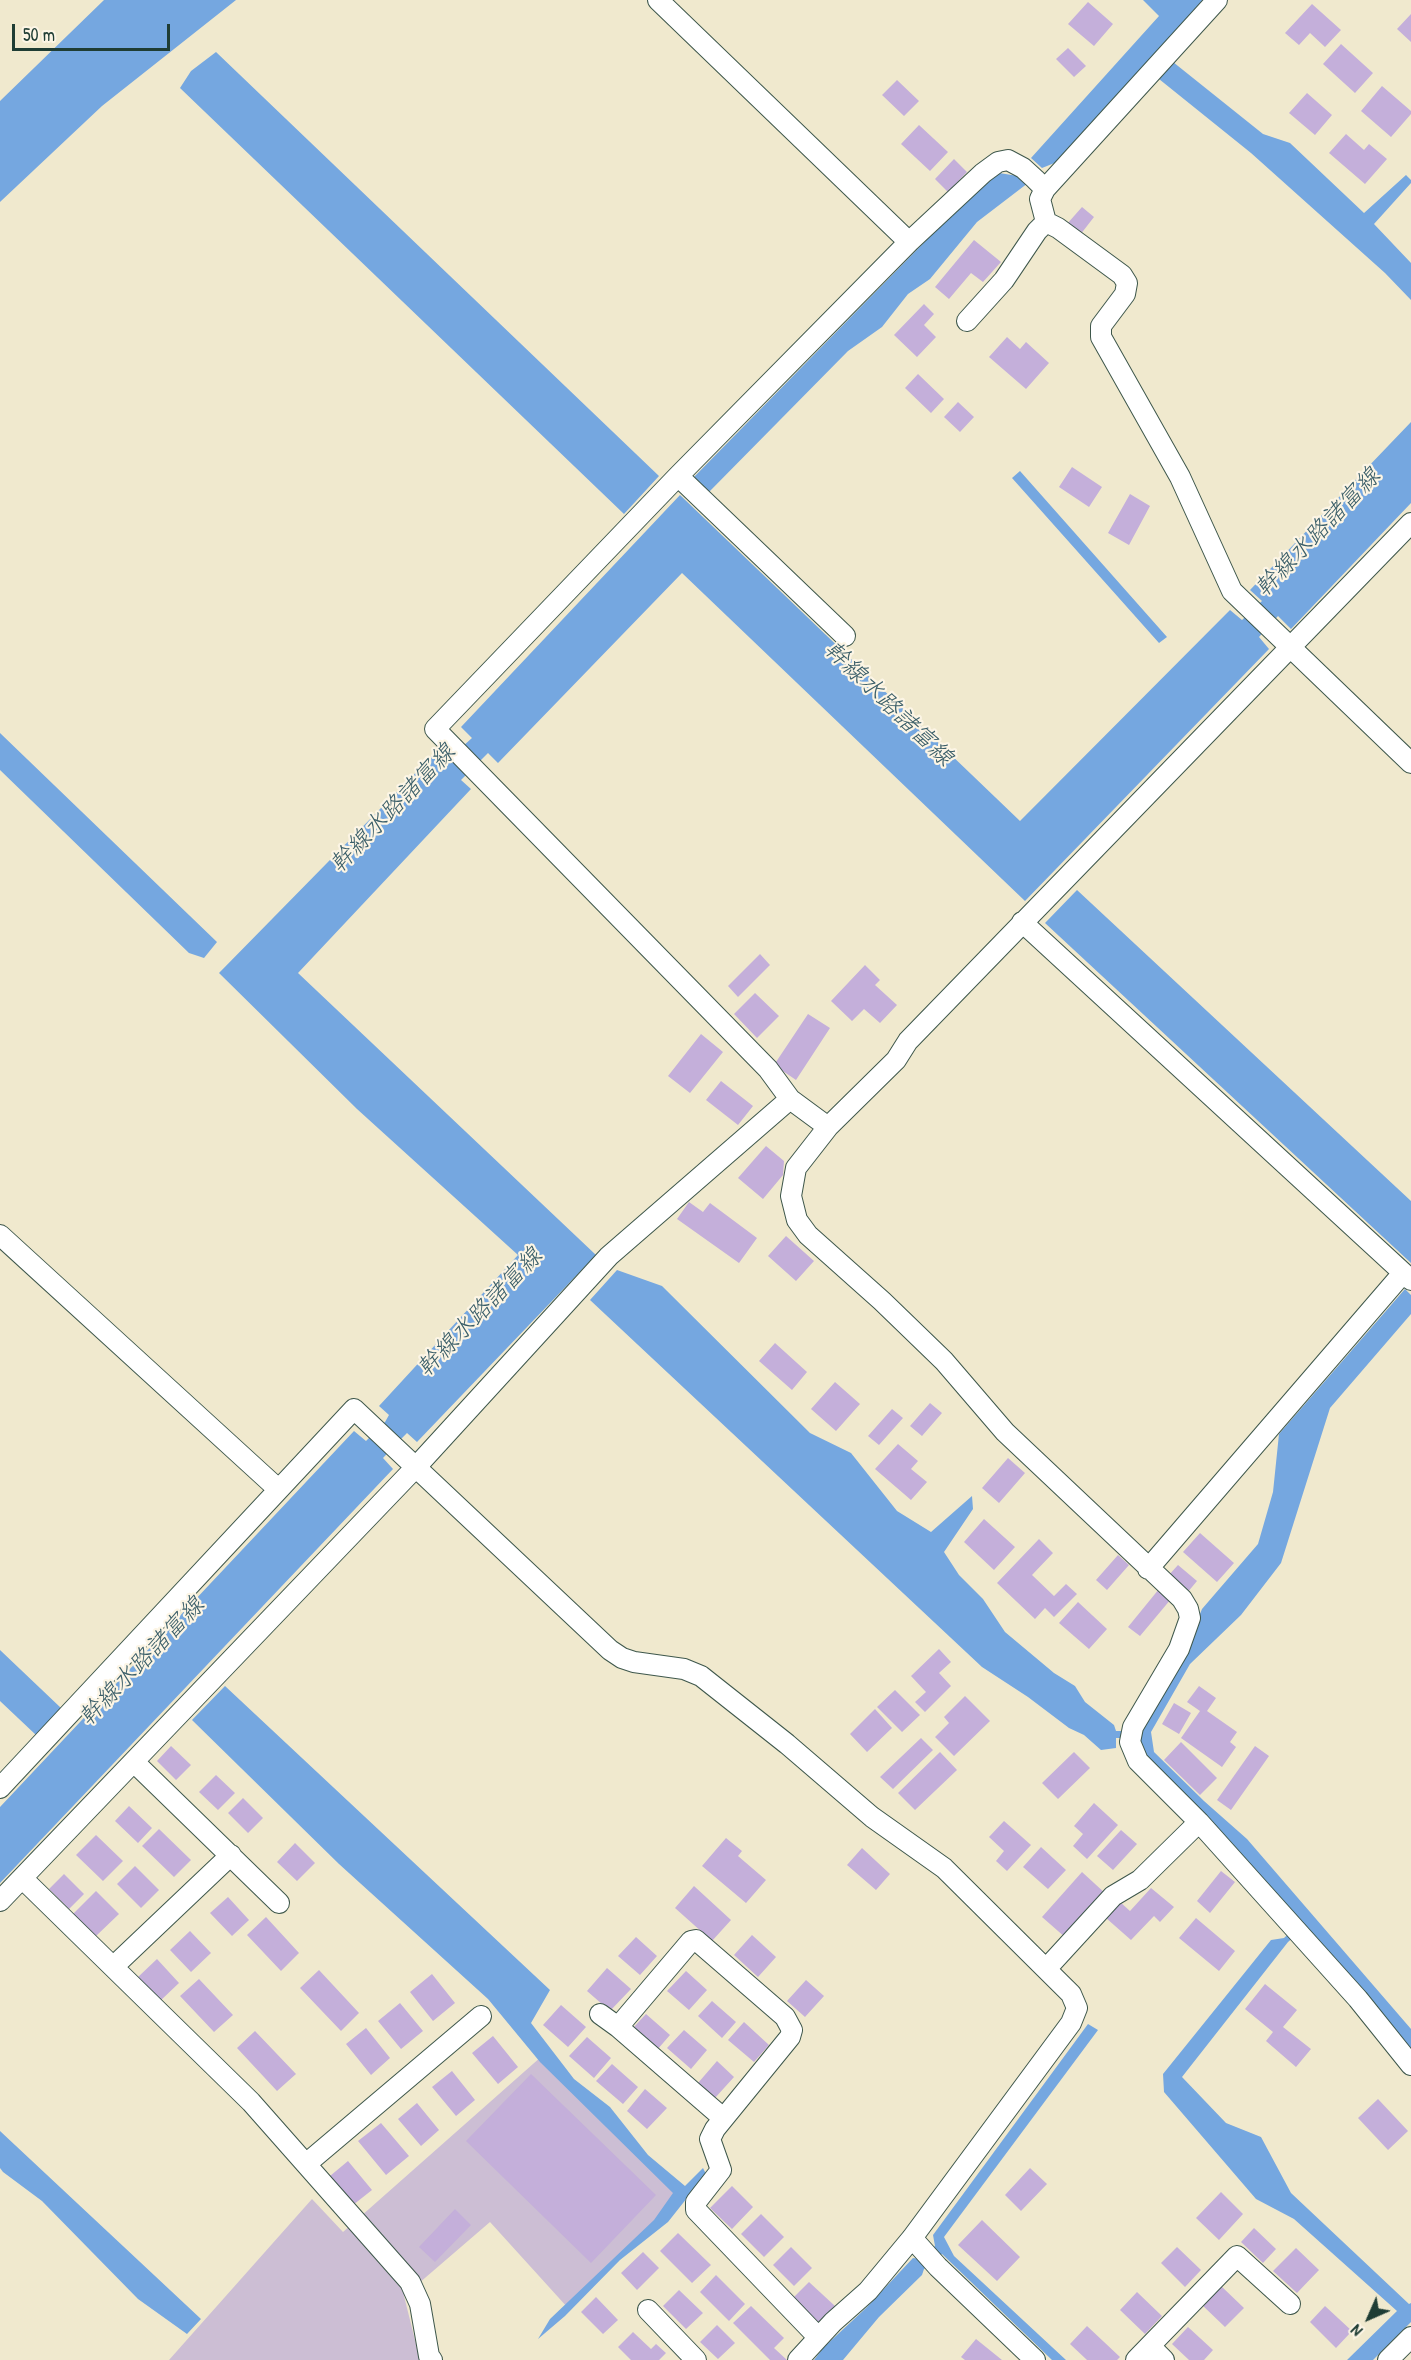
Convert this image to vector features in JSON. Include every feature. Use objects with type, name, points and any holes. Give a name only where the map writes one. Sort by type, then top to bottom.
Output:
[{"type":"street","points":[[658,0],[909,242]]},
{"type":"street","points":[[1034,178],[1217,0]]},
{"type":"street","points":[[828,1127],[790,1099],[768,1069],[435,729],[678,476],[909,242],[983,173],[998,162],[1008,160],[1034,178],[1046,222],[1058,228],[1122,275],[1127,284],[1125,294],[1101,326],[1101,337],[1180,477],[1232,591],[1411,763]]},
{"type":"street","points":[[967,321],[1004,280],[1037,231],[1046,222]]},
{"type":"street","points":[[678,476],[845,636]]},
{"type":"street","points":[[1411,523],[1022,922],[908,1041],[896,1060],[828,1127],[796,1168],[791,1196],[797,1220],[808,1235],[882,1301],[944,1361],[1005,1432],[1182,1599],[1190,1618],[1179,1649],[1132,1735],[1138,1761],[1199,1822],[1358,1999],[1411,2066]]},
{"type":"street","points":[[1022,922],[1407,1277],[1148,1569]]},
{"type":"street","points":[[0,1901],[416,1467],[609,1256],[790,1099]]},
{"type":"street","points":[[0,1235],[278,1489]]},
{"type":"street","points":[[0,1788],[354,1409],[610,1650],[634,1662],[684,1669],[701,1676],[787,1744],[872,1817],[944,1869],[1071,1994],[1077,2008],[1071,2023],[912,2238],[868,2291],[818,2337],[798,2360]]},
{"type":"street","points":[[134,1762],[279,1903]]},
{"type":"street","points":[[1047,1968],[1113,1896],[1140,1880],[1199,1822]]},
{"type":"street","points":[[113,1967],[231,1855]]},
{"type":"street","points":[[22,1878],[252,2102],[410,2282],[420,2304],[429,2356],[432,2360]]},
{"type":"street","points":[[618,2027],[691,1941],[696,1940],[785,2017],[792,2030],[790,2037],[723,2118],[710,2139],[721,2170],[696,2202],[696,2210],[818,2337]]},
{"type":"street","points":[[600,2014],[723,2118]]},
{"type":"street","points":[[306,2164],[481,2016]]},
{"type":"street","points":[[912,2238],[1028,2357]]},
{"type":"street","points":[[1164,2360],[1143,2353],[1237,2256],[1290,2304]]},
{"type":"street","points":[[648,2310],[696,2360]]},
{"type":"street","points":[[1388,2360],[1411,2337]]},
{"type":"shaded area","points":[[542,2056],[679,2198],[568,2308],[490,2222],[404,2296],[420,2360],[169,2360],[312,2199],[343,2232]]},
{"type":"water","points":[[104,0],[236,0],[102,106],[0,202],[0,101]]},
{"type":"water","points":[[1143,0],[1203,0],[1057,162],[1042,168],[1031,158],[1159,16]]},
{"type":"water","points":[[216,52],[659,476],[624,514],[180,88],[191,71]]},
{"type":"water","points":[[1173,62],[1263,134],[1290,143],[1364,213],[1406,175],[1411,180],[1411,183],[1374,224],[1411,263],[1411,300],[1385,273],[1251,153],[1159,79]]},
{"type":"water","points":[[999,173],[1018,176],[1028,183],[977,222],[930,279],[908,294],[882,327],[848,351],[709,492],[694,477],[952,214]]},
{"type":"water","name":"幹線水路諸富線","points":[[1411,422],[1411,503],[1291,629],[1278,616],[1259,637],[1269,649],[1025,901],[682,573],[498,763],[488,753],[461,780],[471,789],[298,973],[596,1255],[417,1442],[407,1433],[383,1458],[393,1469],[0,1883],[0,1807],[354,1431],[366,1441],[385,1422],[389,1415],[379,1406],[518,1255],[357,1109],[219,973],[434,754],[444,763],[472,738],[461,727],[680,495],[1020,821],[1230,610],[1242,620],[1262,601],[1250,590]]},
{"type":"water","points":[[1020,471],[1167,637],[1159,643],[1012,478]]},
{"type":"water","points":[[0,733],[217,942],[204,958],[189,953],[0,770]]},
{"type":"water","points":[[1077,890],[1411,1201],[1411,1263],[1045,923]]},
{"type":"water","points":[[617,1270],[662,1286],[810,1433],[851,1453],[897,1511],[931,1532],[972,1496],[973,1509],[944,1552],[959,1575],[983,1599],[1005,1632],[1054,1673],[1075,1686],[1085,1702],[1114,1725],[1116,1731],[1139,1731],[1182,1658],[1202,1609],[1258,1544],[1273,1492],[1279,1434],[1405,1289],[1411,1295],[1411,1314],[1330,1408],[1281,1563],[1241,1615],[1190,1664],[1151,1732],[1154,1752],[1247,1839],[1411,2029],[1411,2050],[1305,1927],[1288,1942],[1182,2077],[1226,2123],[1261,2137],[1291,2193],[1409,2304],[1411,2303],[1411,2322],[1373,2360],[1347,2360],[1397,2311],[1294,2219],[1256,2199],[1164,2092],[1163,2074],[1271,1940],[1284,1938],[1301,1922],[1142,1751],[1139,1738],[1116,1738],[1116,1748],[1101,1750],[1084,1735],[1069,1728],[1028,1697],[982,1667],[590,1300]]},
{"type":"water","points":[[0,1650],[61,1708],[36,1735],[0,1701]]},
{"type":"water","points":[[225,1686],[550,1990],[531,2023],[574,2079],[610,2107],[648,2155],[685,2186],[703,2168],[706,2174],[668,2222],[620,2260],[565,2316],[538,2339],[550,2319],[654,2220],[673,2193],[540,2062],[488,1999],[339,1864],[192,1720]]},
{"type":"water","points":[[1088,2024],[1098,2030],[944,2237],[954,2256],[1066,2360],[1052,2360],[942,2254],[924,2269],[922,2275],[879,2317],[843,2360],[814,2360],[823,2348],[866,2308],[913,2258],[920,2259],[935,2246],[933,2235]]},
{"type":"water","points":[[0,2131],[201,2319],[187,2334],[138,2299],[42,2201],[3,2172],[0,2168]]},
{"type":"building","points":[[1088,2],[1113,24],[1094,46],[1068,24]]},
{"type":"building","points":[[1312,4],[1341,30],[1325,47],[1310,33],[1299,45],[1285,33]]},
{"type":"building","points":[[1411,14],[1411,42],[1397,29]]},
{"type":"building","points":[[1341,44],[1373,73],[1355,93],[1323,64]]},
{"type":"building","points":[[1068,48],[1086,66],[1074,77],[1056,59]]},
{"type":"building","points":[[897,80],[919,101],[904,116],[882,95]]},
{"type":"building","points":[[1382,86],[1411,111],[1411,114],[1391,137],[1361,111]]},
{"type":"building","points":[[1307,93],[1332,115],[1315,135],[1289,113]]},
{"type":"building","points":[[919,125],[948,152],[930,171],[901,144]]},
{"type":"building","points":[[1346,134],[1364,150],[1369,144],[1387,159],[1365,184],[1329,153]]},
{"type":"building","points":[[954,159],[967,172],[948,192],[935,179]]},
{"type":"building","points":[[1082,207],[1094,217],[1080,235],[1067,224]]},
{"type":"building","points":[[974,240],[1001,262],[983,282],[971,273],[949,299],[935,287]]},
{"type":"building","points":[[924,304],[934,314],[924,325],[936,337],[917,357],[894,335]]},
{"type":"building","points":[[1007,337],[1020,349],[1026,342],[1049,363],[1026,389],[989,357]]},
{"type":"building","points":[[918,374],[944,399],[931,413],[905,388]]},
{"type":"building","points":[[958,402],[974,417],[960,432],[944,417]]},
{"type":"building","points":[[1072,467],[1102,487],[1089,507],[1059,487]]},
{"type":"building","points":[[1130,494],[1150,506],[1129,545],[1108,533]]},
{"type":"building","points":[[760,954],[770,965],[738,997],[728,986]]},
{"type":"building","points":[[865,965],[880,980],[875,985],[897,1005],[880,1023],[864,1009],[852,1021],[831,1001]]},
{"type":"building","points":[[755,993],[779,1016],[757,1038],[734,1014]]},
{"type":"building","points":[[808,1014],[830,1028],[796,1080],[774,1065]]},
{"type":"building","points":[[701,1034],[723,1052],[690,1093],[668,1076]]},
{"type":"building","points":[[721,1081],[753,1106],[738,1125],[706,1100]]},
{"type":"building","points":[[766,1146],[784,1161],[783,1175],[763,1199],[738,1178]]},
{"type":"building","points":[[689,1202],[703,1212],[710,1203],[757,1238],[739,1263],[677,1219]]},
{"type":"building","points":[[786,1236],[814,1261],[796,1281],[768,1256]]},
{"type":"building","points":[[775,1343],[807,1372],[792,1390],[759,1361]]},
{"type":"building","points":[[835,1382],[860,1404],[836,1431],[811,1409]]},
{"type":"building","points":[[930,1403],[942,1413],[922,1436],[910,1426]]},
{"type":"building","points":[[892,1409],[903,1418],[879,1445],[868,1436]]},
{"type":"building","points":[[898,1444],[918,1461],[911,1469],[927,1482],[911,1500],[875,1469]]},
{"type":"building","points":[[1008,1458],[1025,1473],[999,1503],[982,1488]]},
{"type":"building","points":[[984,1519],[1015,1547],[994,1570],[964,1542]]},
{"type":"building","points":[[1200,1533],[1234,1563],[1217,1582],[1183,1552]]},
{"type":"building","points":[[1039,1539],[1053,1553],[1032,1575],[1054,1596],[1066,1584],[1077,1594],[1054,1617],[1045,1608],[1035,1619],[997,1583]]},
{"type":"building","points":[[1118,1555],[1129,1565],[1107,1590],[1096,1580]]},
{"type":"building","points":[[1178,1565],[1197,1581],[1187,1593],[1168,1576]]},
{"type":"building","points":[[1159,1589],[1171,1599],[1140,1636],[1128,1627]]},
{"type":"building","points":[[1078,1602],[1107,1629],[1089,1649],[1059,1623]]},
{"type":"building","points":[[939,1649],[951,1662],[939,1673],[951,1686],[925,1712],[915,1702],[926,1692],[911,1676]]},
{"type":"building","points":[[1199,1686],[1216,1698],[1207,1711],[1237,1732],[1230,1742],[1236,1747],[1222,1767],[1181,1738],[1200,1711],[1187,1702]]},
{"type":"building","points":[[895,1690],[920,1715],[902,1732],[877,1707]]},
{"type":"building","points":[[965,1696],[990,1721],[954,1756],[935,1737],[949,1723],[944,1717]]},
{"type":"building","points":[[1174,1703],[1191,1713],[1179,1734],[1162,1724]]},
{"type":"building","points":[[875,1709],[892,1728],[867,1752],[850,1734]]},
{"type":"building","points":[[921,1738],[933,1750],[893,1789],[880,1777]]},
{"type":"building","points":[[1181,1742],[1217,1778],[1200,1795],[1164,1760]]},
{"type":"building","points":[[171,1746],[191,1765],[176,1780],[157,1761]]},
{"type":"building","points":[[1255,1746],[1269,1756],[1231,1810],[1217,1800]]},
{"type":"building","points":[[940,1752],[957,1770],[915,1810],[898,1793]]},
{"type":"building","points":[[1074,1752],[1090,1768],[1058,1799],[1042,1783]]},
{"type":"building","points":[[216,1775],[235,1793],[218,1810],[199,1792]]},
{"type":"building","points":[[243,1798],[263,1818],[248,1833],[228,1813]]},
{"type":"building","points":[[1094,1803],[1118,1825],[1087,1859],[1073,1846],[1083,1834],[1074,1826]]},
{"type":"building","points":[[129,1806],[152,1828],[138,1843],[115,1821]]},
{"type":"building","points":[[1004,1821],[1031,1845],[1007,1871],[996,1861],[1004,1851],[989,1837]]},
{"type":"building","points":[[159,1829],[191,1860],[174,1877],[142,1846]]},
{"type":"building","points":[[1121,1830],[1137,1844],[1113,1870],[1097,1856]]},
{"type":"building","points":[[96,1835],[123,1861],[103,1881],[76,1855]]},
{"type":"building","points":[[726,1838],[742,1851],[738,1856],[766,1880],[746,1903],[702,1866]]},
{"type":"building","points":[[295,1843],[315,1863],[297,1881],[277,1862]]},
{"type":"building","points":[[1041,1847],[1066,1870],[1048,1889],[1023,1867]]},
{"type":"building","points":[[862,1848],[890,1874],[876,1890],[847,1865]]},
{"type":"building","points":[[135,1866],[159,1890],[141,1908],[117,1884]]},
{"type":"building","points":[[1221,1871],[1235,1882],[1210,1913],[1197,1901]]},
{"type":"building","points":[[1082,1872],[1106,1894],[1066,1938],[1042,1917]]},
{"type":"building","points":[[64,1874],[84,1894],[69,1909],[49,1889]]},
{"type":"building","points":[[694,1886],[731,1920],[712,1941],[675,1908]]},
{"type":"building","points":[[1151,1888],[1174,1907],[1160,1922],[1154,1916],[1131,1940],[1106,1918],[1120,1902],[1130,1911]]},
{"type":"building","points":[[96,1891],[119,1914],[96,1936],[73,1914]]},
{"type":"building","points":[[228,1897],[249,1920],[232,1936],[210,1913]]},
{"type":"building","points":[[266,1917],[299,1953],[281,1971],[247,1935]]},
{"type":"building","points":[[1196,1918],[1235,1951],[1219,1971],[1179,1938]]},
{"type":"building","points":[[190,1931],[211,1953],[191,1972],[170,1950]]},
{"type":"building","points":[[752,1935],[776,1957],[758,1977],[734,1955]]},
{"type":"building","points":[[636,1937],[657,1956],[640,1975],[618,1956]]},
{"type":"building","points":[[157,1959],[179,1983],[159,2002],[137,1978]]},
{"type":"building","points":[[607,1968],[631,1989],[610,2011],[587,1991]]},
{"type":"building","points":[[319,1970],[359,2013],[341,2031],[300,1988]]},
{"type":"building","points":[[686,1971],[707,1990],[689,2010],[667,1991]]},
{"type":"building","points":[[432,1974],[455,2003],[433,2021],[410,1992]]},
{"type":"building","points":[[199,1979],[233,2015],[214,2032],[180,1996]]},
{"type":"building","points":[[806,1980],[824,1996],[805,2017],[787,2001]]},
{"type":"building","points":[[1265,1984],[1297,2010],[1283,2027],[1311,2049],[1296,2067],[1266,2041],[1273,2032],[1245,2009]]},
{"type":"building","points":[[712,2001],[736,2022],[722,2038],[698,2016]]},
{"type":"building","points":[[400,2003],[423,2031],[401,2049],[378,2021]]},
{"type":"building","points":[[561,2005],[586,2027],[568,2047],[543,2025]]},
{"type":"building","points":[[646,2014],[670,2035],[657,2050],[633,2028]]},
{"type":"building","points":[[744,2022],[769,2045],[754,2062],[728,2040]]},
{"type":"building","points":[[366,2028],[390,2058],[371,2075],[346,2044]]},
{"type":"building","points":[[684,2030],[707,2050],[691,2069],[667,2048]]},
{"type":"building","points":[[255,2031],[296,2074],[277,2091],[237,2048]]},
{"type":"building","points":[[493,2036],[518,2067],[498,2084],[472,2053]]},
{"type":"building","points":[[587,2037],[611,2058],[594,2078],[569,2056]]},
{"type":"building","points":[[717,2061],[734,2077],[715,2098],[698,2083]]},
{"type":"building","points":[[612,2064],[638,2087],[623,2104],[596,2081]]},
{"type":"building","points":[[452,2071],[475,2100],[456,2116],[432,2087]]},
{"type":"building","points":[[531,2074],[656,2195],[591,2263],[466,2141]]},
{"type":"building","points":[[645,2089],[667,2108],[647,2129],[627,2111]]},
{"type":"building","points":[[1378,2099],[1408,2131],[1388,2150],[1358,2118]]},
{"type":"building","points":[[417,2103],[439,2130],[421,2146],[398,2119]]},
{"type":"building","points":[[381,2123],[409,2156],[386,2175],[358,2141]]},
{"type":"building","points":[[348,2161],[372,2190],[353,2205],[330,2176]]},
{"type":"building","points":[[1030,2168],[1047,2184],[1021,2211],[1005,2195]]},
{"type":"building","points":[[732,2186],[753,2207],[732,2229],[710,2208]]},
{"type":"building","points":[[1221,2192],[1243,2214],[1219,2240],[1196,2218]]},
{"type":"building","points":[[455,2209],[471,2225],[435,2262],[419,2247]]},
{"type":"building","points":[[761,2214],[784,2237],[764,2257],[741,2234]]},
{"type":"building","points":[[982,2220],[1020,2257],[997,2281],[958,2245]]},
{"type":"building","points":[[1254,2228],[1276,2249],[1263,2263],[1241,2242]]},
{"type":"building","points":[[678,2233],[711,2265],[692,2283],[660,2251]]},
{"type":"building","points":[[791,2247],[812,2268],[794,2286],[773,2265]]},
{"type":"building","points":[[1177,2247],[1201,2270],[1185,2287],[1161,2263]]},
{"type":"building","points":[[1296,2248],[1319,2270],[1297,2293],[1273,2271]]},
{"type":"building","points":[[643,2252],[659,2268],[637,2290],[621,2273]]},
{"type":"building","points":[[716,2275],[745,2304],[729,2321],[700,2292]]},
{"type":"building","points":[[809,2282],[835,2306],[818,2323],[793,2298]]},
{"type":"building","points":[[1220,2285],[1244,2308],[1225,2327],[1201,2304]]},
{"type":"building","points":[[679,2290],[703,2313],[686,2329],[663,2306]]},
{"type":"building","points":[[1137,2292],[1162,2316],[1145,2334],[1120,2310]]},
{"type":"building","points":[[596,2297],[618,2320],[603,2334],[581,2312]]},
{"type":"building","points":[[751,2306],[784,2338],[774,2348],[787,2360],[770,2360],[733,2323]]},
{"type":"building","points":[[1325,2306],[1352,2331],[1336,2348],[1310,2322]]},
{"type":"building","points":[[717,2325],[735,2343],[718,2359],[700,2342]]},
{"type":"building","points":[[1087,2326],[1120,2357],[1117,2360],[1087,2360],[1070,2344]]},
{"type":"building","points":[[1188,2327],[1213,2350],[1204,2360],[1189,2360],[1172,2344]]},
{"type":"building","points":[[633,2332],[651,2349],[656,2344],[666,2353],[659,2360],[631,2360],[618,2347]]},
{"type":"building","points":[[976,2339],[1002,2360],[965,2360],[961,2357]]}]
